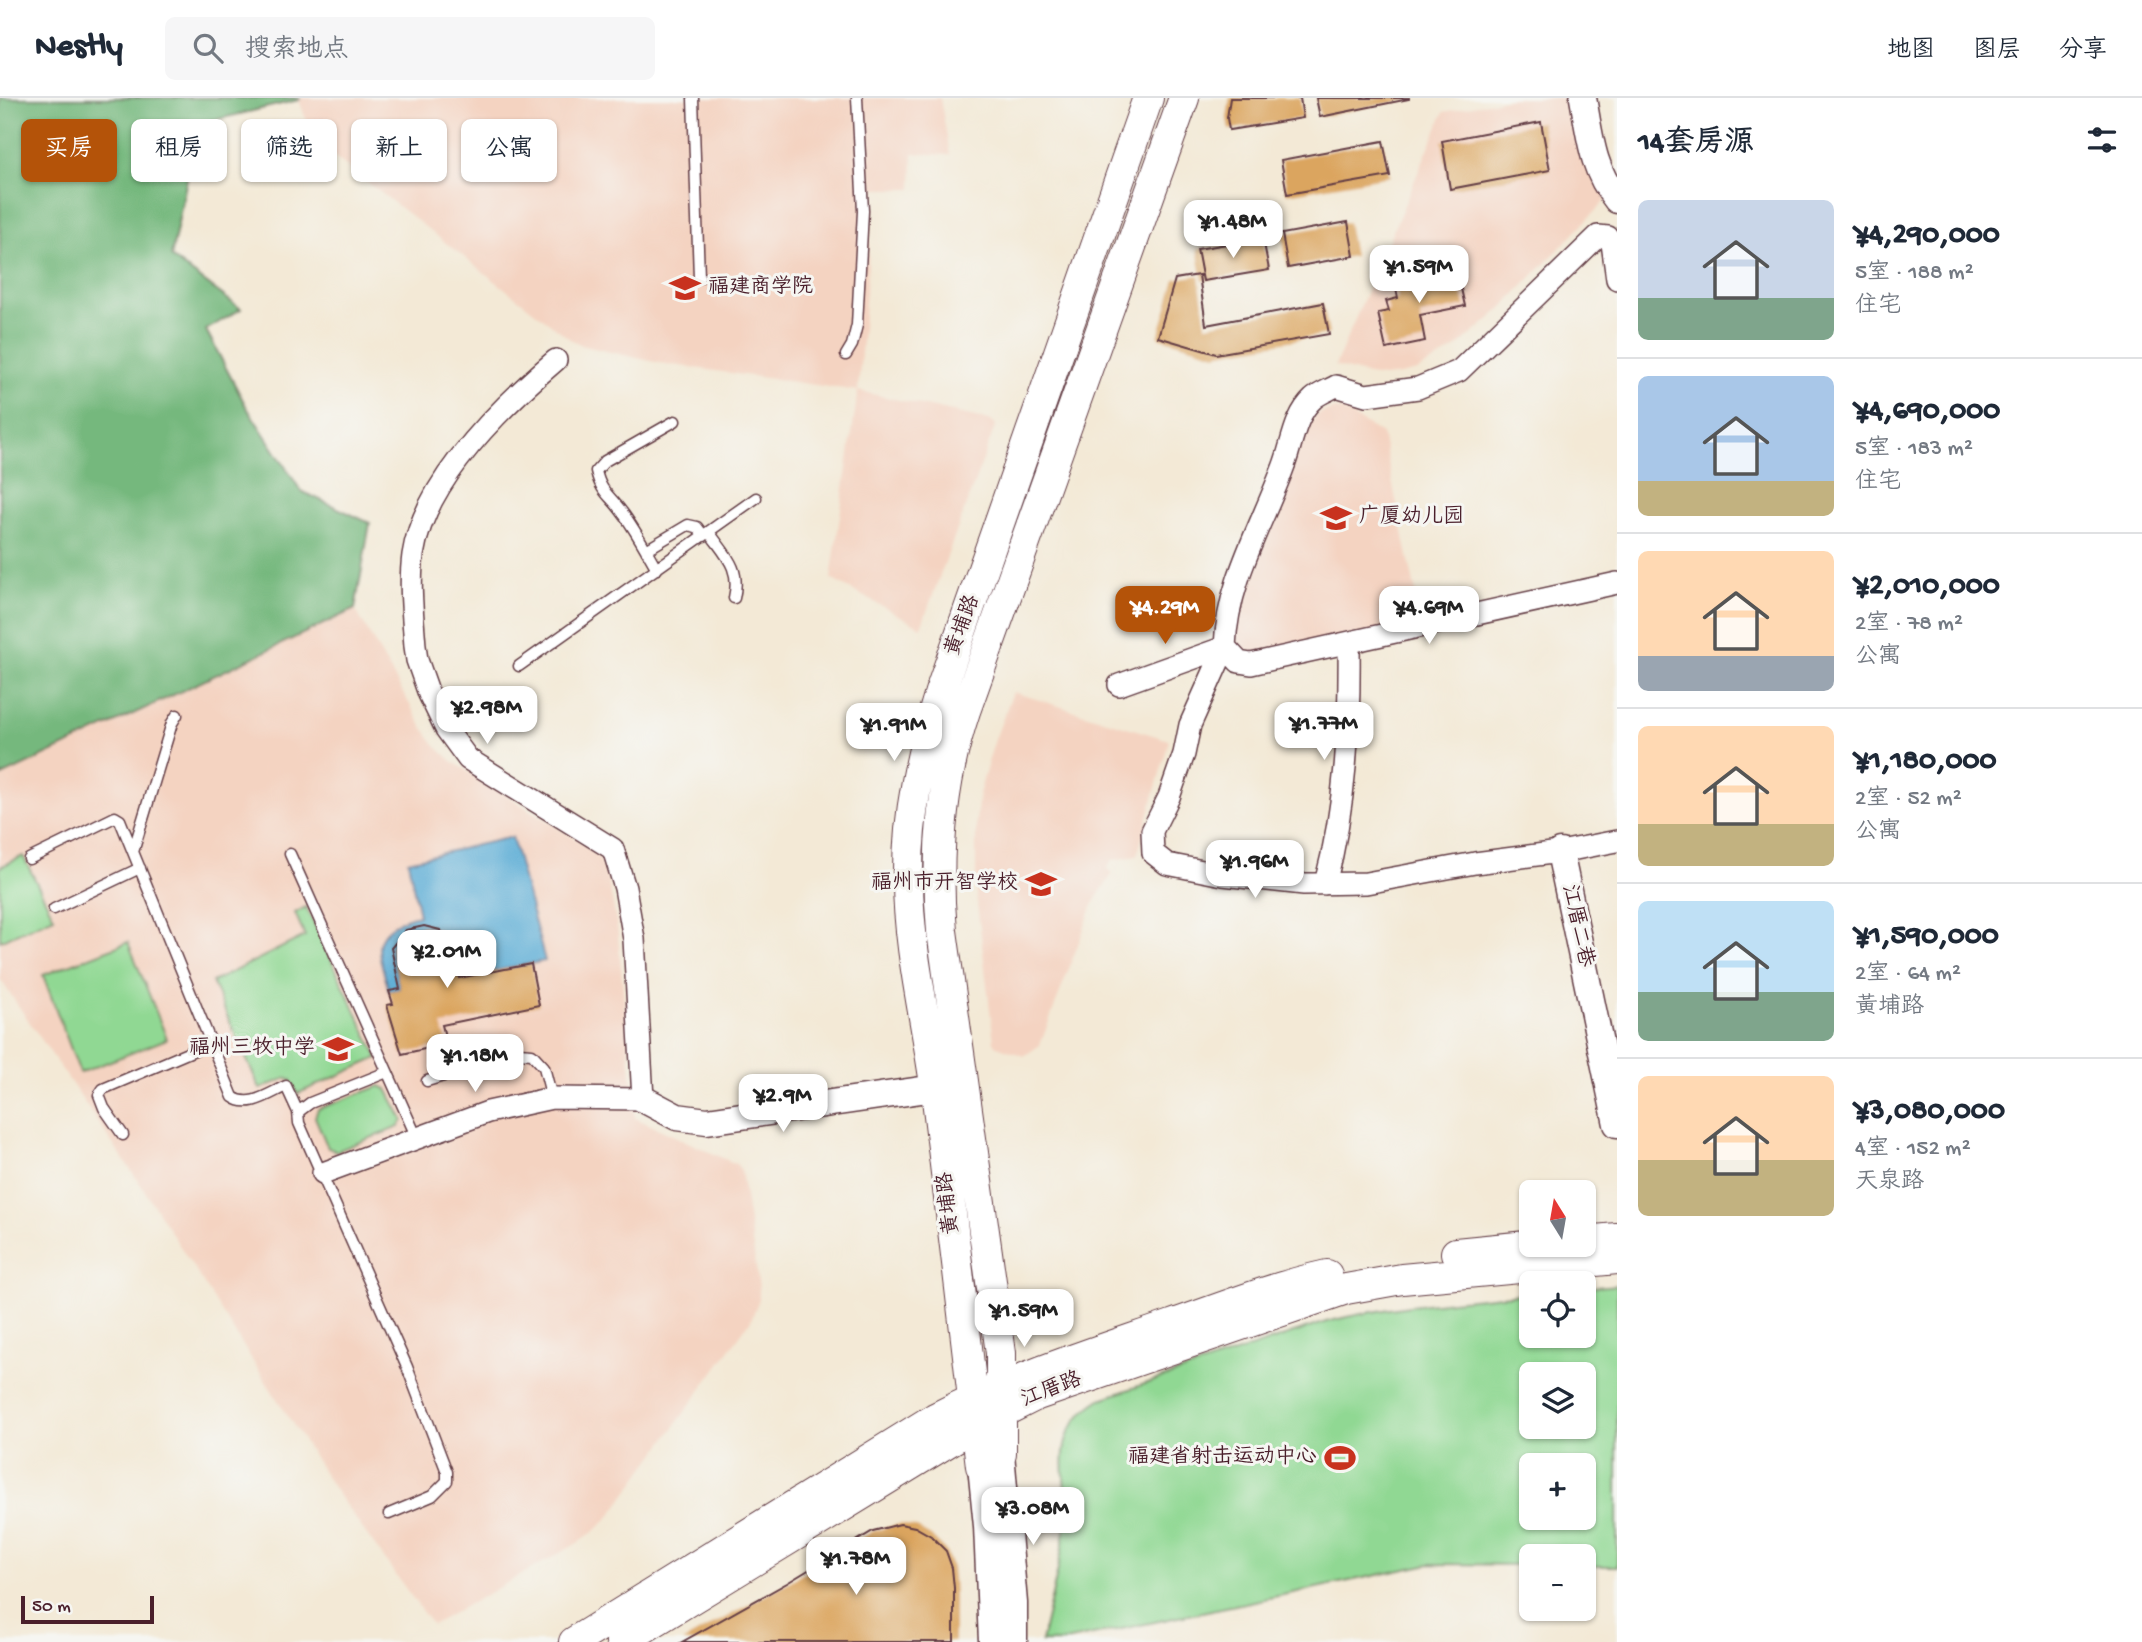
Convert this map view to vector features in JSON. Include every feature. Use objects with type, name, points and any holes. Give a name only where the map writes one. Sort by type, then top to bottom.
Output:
[{"type":"main road","name":"黄埔路","points":[[991,1459],[975,1412],[936,1088],[914,944],[908,890],[915,784],[940,692],[1148,98]]},
{"type":"main road","name":"黄埔路","points":[[991,1459],[1002,1398],[1000,1353],[942,931],[938,866],[943,801],[965,711],[1184,98]]},
{"type":"main road","points":[[1596,1240],[1617,1238]]},
{"type":"main road","name":"江厝路","points":[[621,1642],[975,1412],[1002,1398],[1256,1296],[1322,1277],[1454,1253],[1519,1247]]},
{"type":"main road","name":"江厝路","points":[[1002,1398],[1037,1395],[1346,1289],[1402,1279],[1617,1259]]},
{"type":"main road","name":"江厝路","points":[[574,1642],[935,1418],[975,1412]]},
{"type":"street","points":[[1583,98],[1596,166],[1603,182],[1617,200]]},
{"type":"street","points":[[1617,279],[1612,243],[1608,237],[1598,236],[1459,371],[1418,388],[1366,395],[1336,386],[1313,399],[1299,418],[1283,467],[1244,561],[1226,622],[1225,647],[1190,725],[1173,786],[1152,831],[1153,853],[1167,864],[1190,870],[1304,884],[1366,883],[1617,841]]},
{"type":"street","points":[[556,360],[505,405],[472,442],[428,512],[413,558],[417,660],[425,685],[446,729],[468,758],[613,849],[631,917],[643,1099]]},
{"type":"street","points":[[1225,647],[1239,662],[1251,664],[1617,583]]},
{"type":"street","points":[[1325,884],[1337,839],[1346,753],[1349,643]]},
{"type":"street","points":[[1119,685],[1225,647]]},
{"type":"street","name":"江厝二巷","points":[[1560,852],[1617,1124]]},
{"type":"street","points":[[323,1173],[488,1112],[552,1098],[643,1099],[677,1117],[707,1121],[936,1088]]},
{"type":"street","points":[[991,1459],[987,1526],[992,1642]]},
{"type":"street","points":[[991,1459],[1014,1603],[1014,1642]]},
{"type":"lane","points":[[693,98],[699,278]]},
{"type":"lane","points":[[846,355],[852,345],[857,325],[863,211],[857,98]]},
{"type":"lane","points":[[657,569],[621,510],[599,485],[596,471],[605,461],[675,421]]},
{"type":"lane","points":[[519,667],[756,498]]},
{"type":"lane","points":[[646,550],[688,525],[697,527],[735,569],[737,578],[734,598]]},
{"type":"lane","points":[[133,852],[172,723],[177,715]]},
{"type":"lane","points":[[29,859],[115,817],[120,820],[233,1097],[239,1102],[247,1103],[286,1086],[298,1112],[299,1123],[407,1367],[447,1472],[447,1481],[442,1489],[389,1514]]},
{"type":"lane","points":[[290,854],[417,1138]]},
{"type":"lane","points":[[54,909],[139,868]]},
{"type":"lane","points":[[124,1135],[104,1108],[99,1095],[103,1089],[211,1043]]},
{"type":"lane","points":[[427,1082],[519,1053],[532,1054],[544,1067],[552,1098]]},
{"type":"lane","points":[[298,1112],[310,1103],[387,1072]]},
{"type":"shaded area","name":"福建商学院","points":[[940,98],[950,155],[913,153],[912,189],[874,189],[858,391],[659,363],[584,346],[570,339],[367,182],[447,182],[447,119],[351,119],[351,170],[337,159],[337,119],[306,119],[299,100]]},
{"type":"shaded area","points":[[1511,98],[1575,98],[1606,200],[1500,310],[1455,349],[1417,371],[1400,375],[1368,375],[1335,366],[1444,112]]},
{"type":"shaded area","points":[[858,391],[989,420],[996,424],[921,627],[831,579]]},
{"type":"shaded area","name":"广厦幼儿园","points":[[1342,410],[1382,434],[1422,622],[1243,656],[1229,632],[1230,624],[1309,423],[1320,413]]},
{"type":"shaded area","name":"福州三牧中学","points":[[355,609],[436,746],[453,762],[587,846],[600,860],[608,880],[617,925],[635,1118],[736,1164],[741,1170],[759,1287],[759,1299],[751,1320],[611,1515],[576,1544],[432,1625],[336,1492],[141,1185],[0,979],[0,777]]},
{"type":"shaded area","name":"福州市开智学校","points":[[1013,692],[1169,740],[1137,856],[1112,860],[1107,869],[1113,873],[1094,902],[1040,1045],[1024,1056],[997,1046],[994,1042],[976,895],[976,821],[979,794],[994,742]]},
{"type":"green space","points":[[0,98],[300,98],[219,119],[131,119],[131,182],[186,182],[171,257],[241,309],[206,330],[246,406],[301,491],[370,523],[355,609],[0,777]]},
{"type":"green space","points":[[23,856],[54,917],[0,941],[0,867]]},
{"type":"green space","points":[[306,907],[378,1058],[297,1094],[291,1080],[287,1078],[260,1089],[212,982],[305,936],[295,913]]},
{"type":"green space","points":[[128,942],[167,1039],[80,1073],[43,975]]},
{"type":"green space","points":[[380,1086],[387,1089],[403,1120],[399,1127],[337,1151],[328,1148],[315,1117],[318,1109]]},
{"type":"green space","name":"福建省射击运动中心","points":[[1617,1285],[1617,1566],[1596,1566],[1596,1544],[1519,1544],[1519,1565],[1430,1564],[1060,1642],[1041,1642],[1065,1531],[1066,1443],[1071,1428],[1083,1413],[1101,1399],[1326,1322],[1376,1311],[1519,1294],[1519,1348],[1596,1348],[1596,1287]]},
{"type":"water","points":[[512,837],[545,961],[459,978],[453,949],[445,936],[429,927],[411,928],[397,939],[391,948],[400,989],[389,991],[380,958],[380,941],[393,926],[419,915],[408,861]]},
{"type":"building","points":[[1230,98],[1300,98],[1303,118],[1229,130],[1227,118]]},
{"type":"building","points":[[1316,98],[1409,98],[1409,99],[1320,117]]},
{"type":"building","points":[[1541,122],[1550,170],[1450,189],[1442,141]]},
{"type":"building","points":[[1383,141],[1390,176],[1287,194],[1281,160]]},
{"type":"building","points":[[1348,222],[1354,256],[1288,268],[1282,234]]},
{"type":"building","points":[[1263,238],[1269,270],[1203,281],[1197,249]]},
{"type":"building","points":[[1456,267],[1465,306],[1420,315],[1425,341],[1386,349],[1378,313],[1389,311],[1386,301],[1398,298],[1394,279]]},
{"type":"building","points":[[1199,275],[1206,325],[1323,303],[1329,334],[1216,354],[1158,337],[1175,279]]},
{"type":"building","points":[[424,926],[440,930],[449,940],[459,978],[531,964],[539,1005],[442,1025],[447,1044],[402,1054],[387,1005],[393,1004],[389,991],[400,989],[391,948],[406,930]]},
{"type":"building","points":[[900,1524],[915,1527],[931,1536],[946,1551],[952,1568],[954,1588],[954,1642],[682,1642],[873,1531]]},
{"type":"place","name":"福建商学院","points":[[685,288]]},
{"type":"place","name":"广厦幼儿园","points":[[1336,518]]},
{"type":"place","name":"福州市开智学校","points":[[1041,884]]},
{"type":"place","name":"福州三牧中学","points":[[338,1049]]},
{"type":"place","name":"福建省射击运动中心","points":[[1340,1458]]}]
